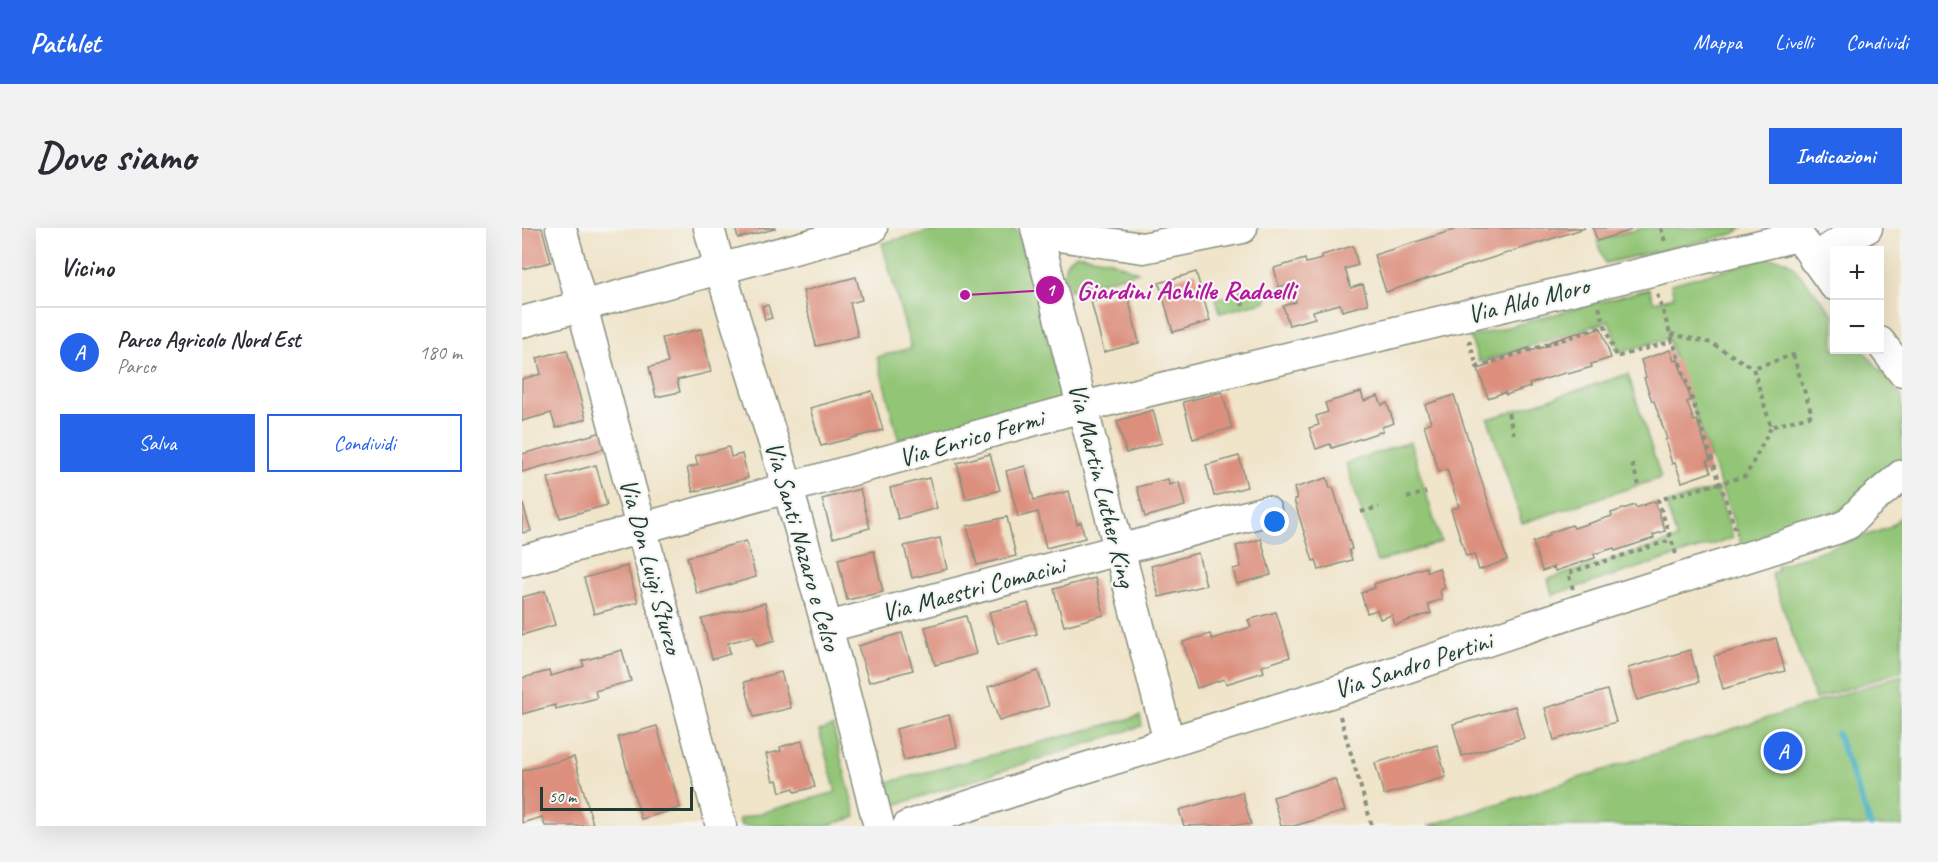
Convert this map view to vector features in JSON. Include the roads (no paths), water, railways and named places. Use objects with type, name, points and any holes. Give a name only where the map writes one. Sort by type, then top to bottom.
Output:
[{"type":"street","name":"Via Don Luigi Sturzo","points":[[561,228],[721,826]]},
{"type":"street","name":"Via Santi Nazaro e Celso","points":[[709,228],[719,268],[788,489],[828,627],[879,826]]},
{"type":"street","points":[[522,322],[872,228]]},
{"type":"street","points":[[1036,230],[1143,248],[1242,228]]},
{"type":"street","points":[[1802,241],[1844,239],[1867,228]]},
{"type":"street","name":"Via Martin Luther King","points":[[1036,230],[1168,742]]},
{"type":"street","points":[[1802,241],[1830,280]]},
{"type":"street","name":"Via Aldo Moro","points":[[1259,365],[1649,271],[1802,241]]},
{"type":"street","points":[[1884,347],[1902,371]]},
{"type":"street","name":"Via Enrico Fermi","points":[[522,561],[1082,407],[1259,365]]},
{"type":"street","name":"Via Sandro Pertini","points":[[908,826],[1168,742],[1331,693],[1848,524],[1864,506],[1902,475]]},
{"type":"street","points":[[1848,524],[1874,517],[1902,497]]},
{"type":"street","name":"Via Maestri Comacini","points":[[828,627],[1266,511]]},
{"type":"waterway","points":[[1837,733],[1871,826]]},
{"type":"place","name":"Giardini Achille Radaelli","points":[[965,295]]},
{"type":"place","name":"Parco Agricolo Nord Est","points":[[1783,751]]}]
